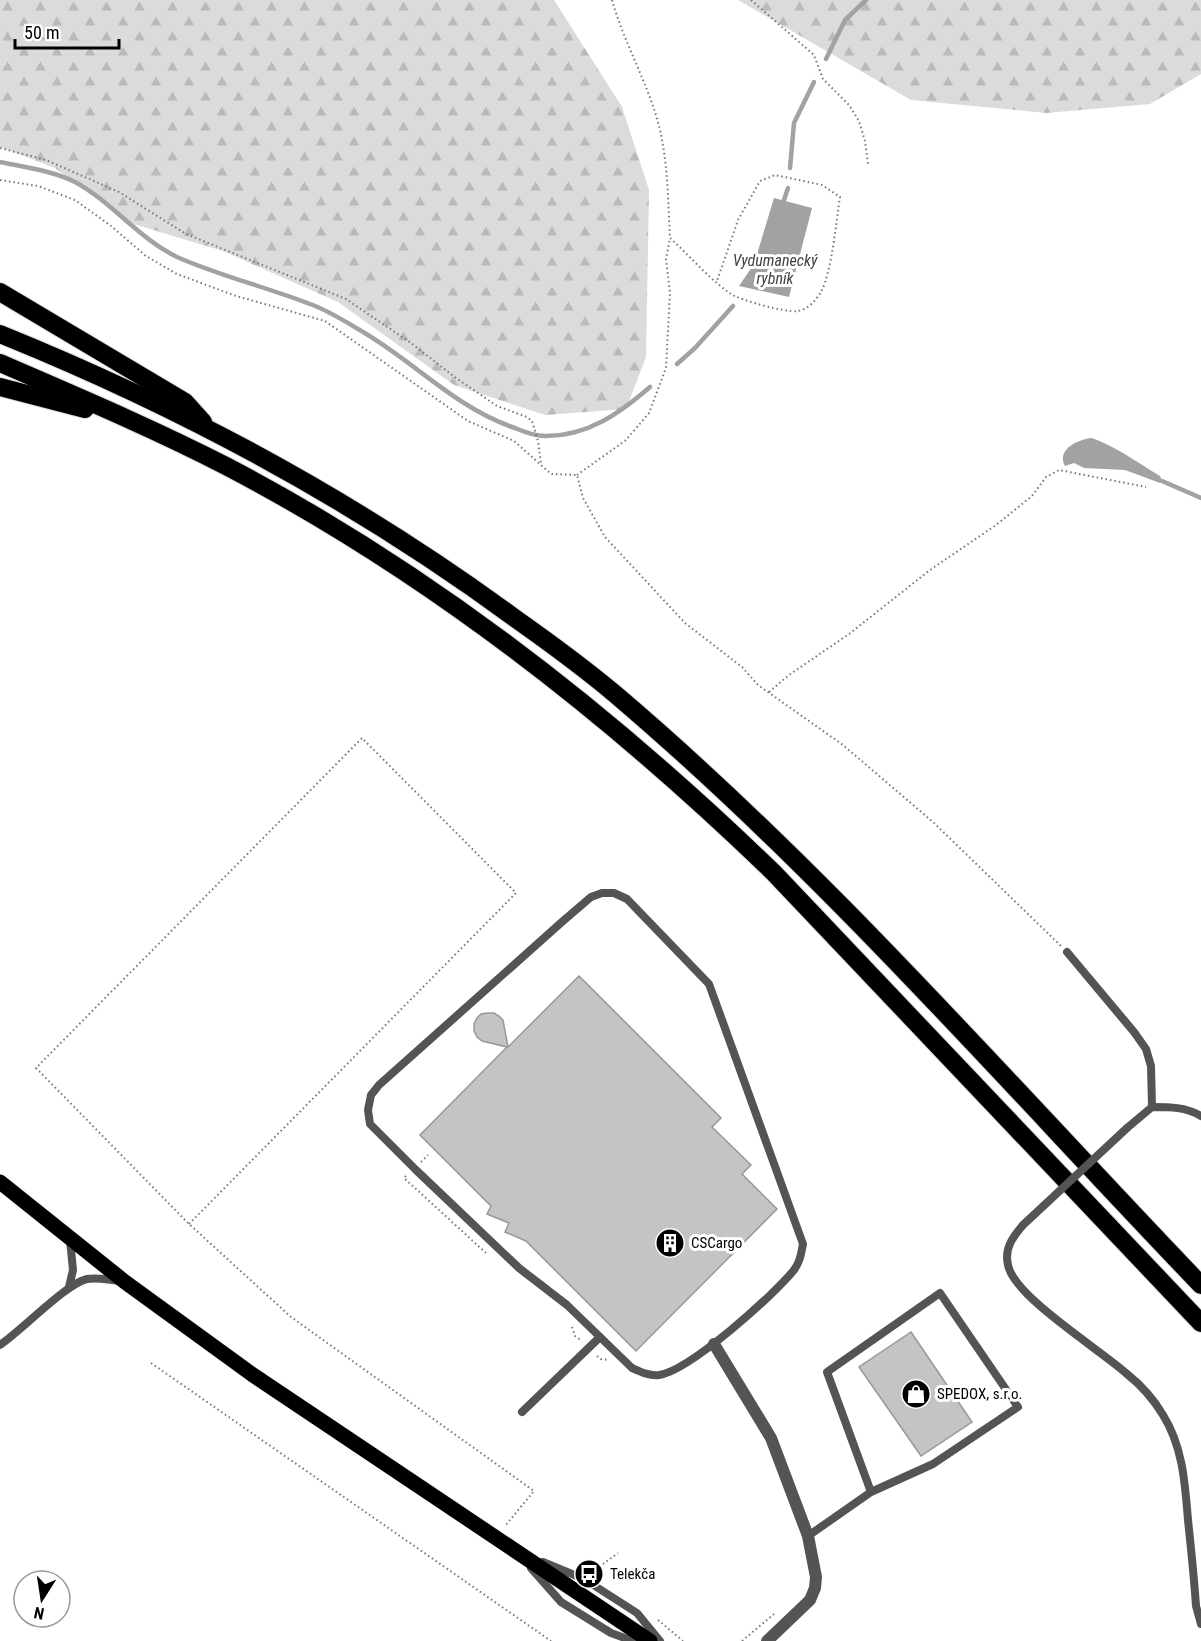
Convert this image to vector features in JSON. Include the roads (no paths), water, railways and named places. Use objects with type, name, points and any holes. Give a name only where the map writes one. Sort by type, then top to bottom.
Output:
[{"type":"highway","points":[[0,292],[185,402],[211,429]]},
{"type":"highway","points":[[0,334],[98,375],[211,429],[293,474],[412,546],[480,592],[613,693],[737,801],[821,884],[1201,1285]]},
{"type":"highway","points":[[0,363],[136,422],[289,501],[417,580],[479,623],[602,717],[715,816],[774,873],[1201,1323]]},
{"type":"highway","points":[[0,387],[136,422]]},
{"type":"main road","points":[[0,1182],[125,1282],[253,1375],[650,1641]]},
{"type":"street","points":[[714,1344],[771,1438],[808,1536],[816,1577],[815,1588],[810,1600],[767,1641]]},
{"type":"lane","points":[[602,893],[614,893],[627,899],[709,984],[803,1244],[801,1258],[794,1270],[745,1318],[714,1344],[674,1370],[659,1375],[646,1374],[632,1368],[600,1337],[567,1305],[519,1268],[416,1170],[370,1124],[368,1110],[371,1095],[379,1084],[570,915],[591,897],[602,893]]},
{"type":"lane","points":[[1067,952],[1146,1049],[1151,1066],[1152,1107]]},
{"type":"lane","points":[[1201,1116],[1175,1107],[1152,1107],[1023,1225],[1011,1240],[1007,1254],[1008,1267],[1015,1283],[1056,1319],[1127,1373],[1146,1392],[1163,1415],[1176,1443],[1183,1468],[1197,1606],[1201,1624]]},
{"type":"lane","points":[[68,1288],[72,1282],[73,1270],[70,1239]]},
{"type":"lane","points":[[0,1345],[68,1288],[86,1279],[125,1282]]},
{"type":"lane","points":[[808,1536],[871,1492],[933,1464],[1018,1407],[940,1293],[827,1372],[871,1492]]},
{"type":"lane","points":[[522,1412],[600,1337]]},
{"type":"lane","points":[[516,1552],[561,1602],[611,1633],[633,1641]]},
{"type":"lane","points":[[516,1552],[584,1579],[638,1613],[660,1641]]},
{"type":"water","name":"Vydumanecký rybník","points":[[774,198],[812,208],[789,297],[739,286],[754,264]]},
{"type":"water","points":[[1092,438],[1160,476],[1162,481],[1160,483],[1125,470],[1084,468],[1074,463],[1065,466],[1063,460],[1066,450],[1081,440]]},
{"type":"waterway","points":[[826,59],[845,20],[866,0]]},
{"type":"waterway","points":[[790,168],[794,123],[814,82]]},
{"type":"waterway","points":[[0,162],[48,172],[75,182],[101,199],[150,240],[177,257],[329,312],[378,341],[453,396],[493,419],[534,435],[561,435],[589,427],[615,414],[650,387]]},
{"type":"waterway","points":[[782,206],[788,188]]},
{"type":"waterway","points":[[677,364],[695,348],[733,306]]},
{"type":"waterway","points":[[1162,481],[1201,498]]},
{"type":"place","name":"CSCargo","points":[[670,1243]]},
{"type":"place","name":"SPEDOX, s.r.o.","points":[[916,1394]]},
{"type":"place","name":"Telekča","points":[[589,1574]]}]
